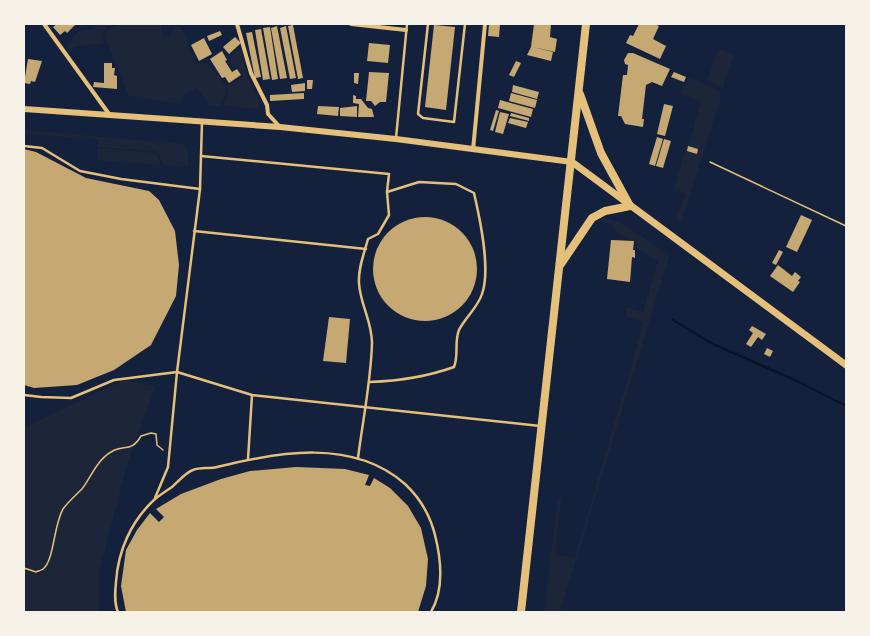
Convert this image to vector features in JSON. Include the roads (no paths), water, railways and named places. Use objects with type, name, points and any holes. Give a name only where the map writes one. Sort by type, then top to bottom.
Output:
[{"type":"main road","points":[[521,612],[543,426],[586,24]]},
{"type":"main road","points":[[579,91],[600,153],[630,206]]},
{"type":"main road","points":[[572,162],[846,365]]},
{"type":"main road","points":[[560,266],[592,218],[605,211],[630,206]]},
{"type":"street","points":[[44,24],[109,114]]},
{"type":"street","points":[[237,24],[251,73],[267,105],[268,114],[280,127]]},
{"type":"street","points":[[351,24],[406,30]]},
{"type":"street","points":[[472,150],[484,24]]},
{"type":"street","points":[[24,109],[280,127],[396,139],[572,162]]},
{"type":"lane","points":[[396,139],[407,24]]},
{"type":"lane","points":[[428,24],[418,114],[424,118],[454,122],[465,24]]},
{"type":"lane","points":[[155,500],[168,467],[177,372],[200,189],[202,121]]},
{"type":"lane","points":[[24,146],[42,148],[80,171],[122,179],[200,189]]},
{"type":"lane","points":[[201,156],[389,174],[387,192],[389,215],[378,234],[368,239],[360,264],[359,283],[361,296],[371,327],[370,382],[358,458]]},
{"type":"lane","points":[[370,382],[398,381],[433,374],[454,367],[458,352],[459,331],[482,294],[483,287],[484,247],[474,193],[456,184],[419,182],[387,192]]},
{"type":"lane","points":[[194,231],[366,249]]},
{"type":"lane","points":[[24,395],[71,398],[114,380],[177,372],[252,395],[543,426]]},
{"type":"lane","points":[[248,459],[252,395]]},
{"type":"lane","points":[[118,612],[115,593],[120,550],[134,525],[155,500],[192,470],[215,468],[248,459],[281,454],[312,453],[340,454],[358,458],[378,466],[396,476],[410,489],[428,512],[433,526],[440,560],[438,592],[431,612]]},
{"type":"waterway","points":[[673,320],[713,344],[797,381],[846,406]]}]
